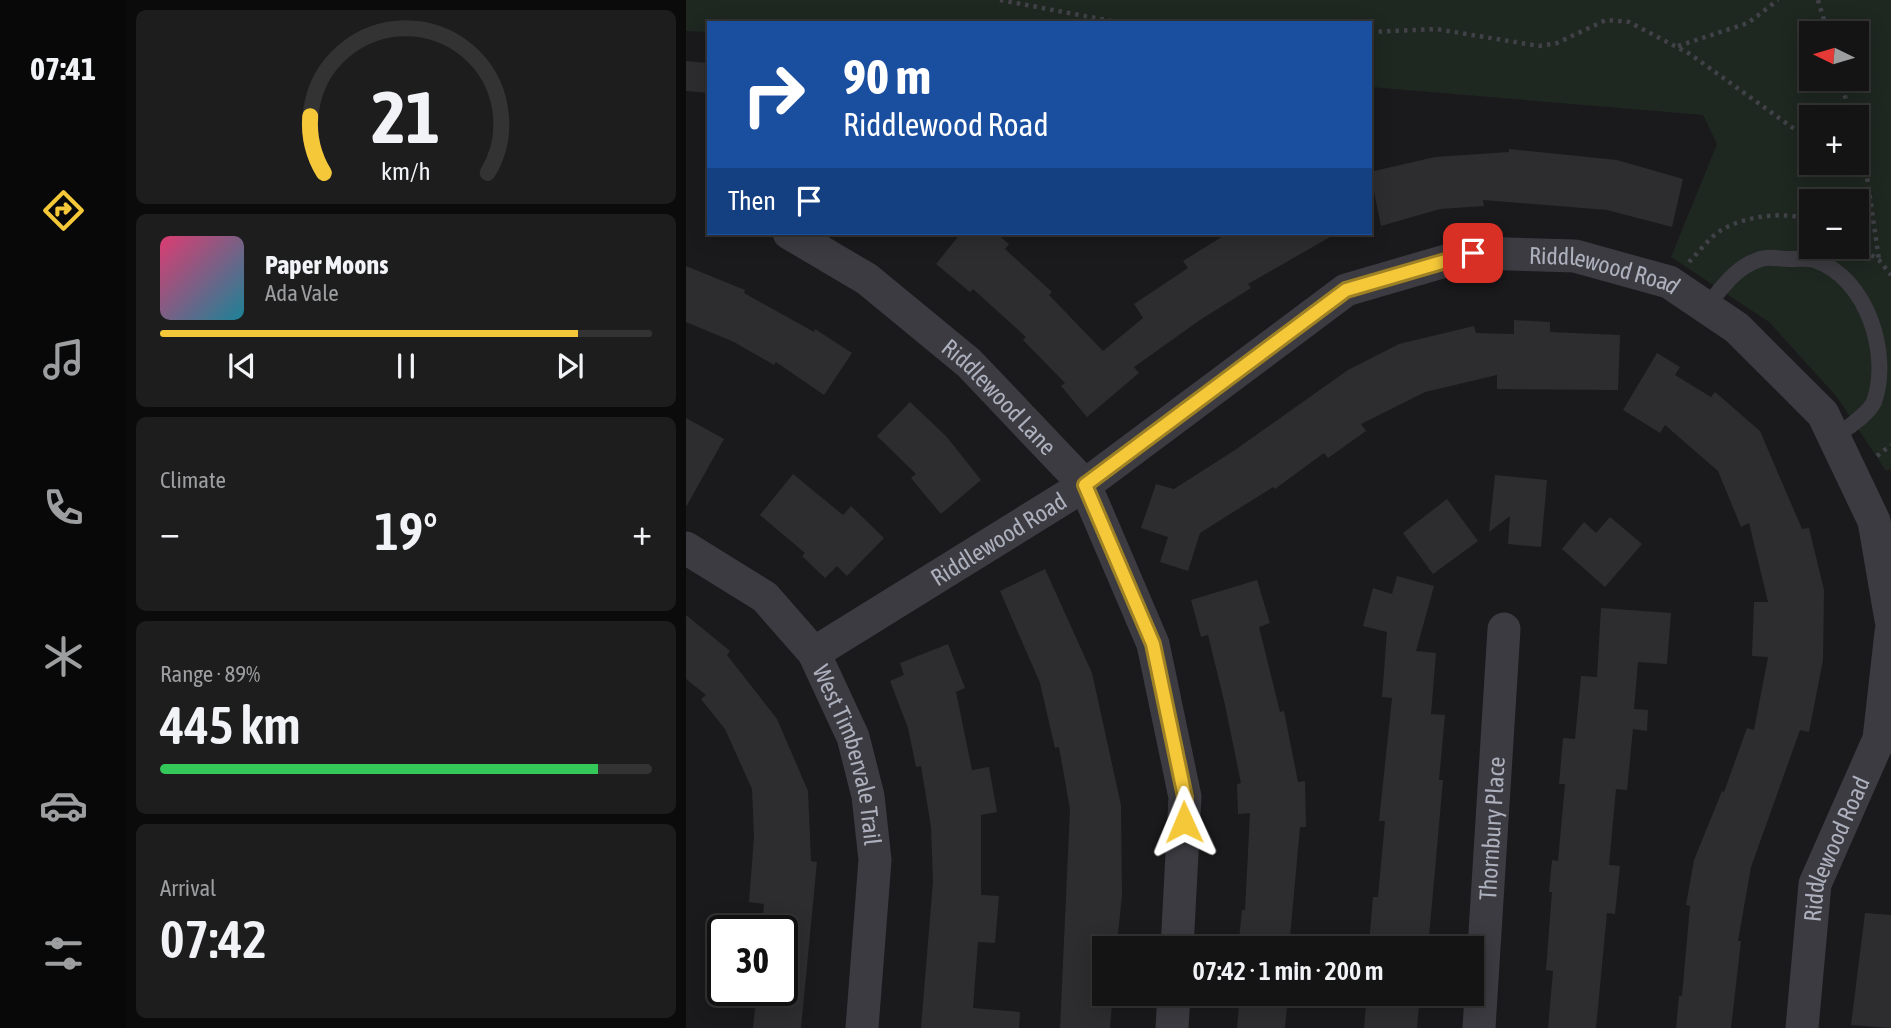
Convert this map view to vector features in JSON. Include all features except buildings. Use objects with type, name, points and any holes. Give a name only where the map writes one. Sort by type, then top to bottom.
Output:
[{"type":"street","name":"Riddlewood Lane","points":[[792,235],[867,279],[969,363],[1085,485],[1153,644],[1185,797],[1178,936]]},
{"type":"street","name":"Riddlewood Road","points":[[814,653],[1085,485],[1346,290],[1473,253],[1575,256],[1669,282],[1737,328],[1823,414],[1874,521],[1891,620]]},
{"type":"street","name":"West Timbervale Trail","points":[[686,548],[765,597],[814,653],[853,737],[868,796],[875,860],[862,1028]]},
{"type":"street","name":"Thornbury Place","points":[[1479,1028],[1504,629]]},
{"type":"street","name":"Riddlewood Road","points":[[1802,1028],[1815,884],[1879,739],[1891,632]]},
{"type":"street","points":[[1172,1028],[1173,1006]]},
{"type":"lane","points":[[1706,307],[1738,270],[1763,258],[1814,260],[1837,273],[1857,291],[1872,316],[1882,346],[1882,379],[1873,404],[1834,438]]},
{"type":"path","points":[[1000,0],[1111,21]]},
{"type":"path","points":[[1677,46],[1748,23],[1778,0]]},
{"type":"path","points":[[1818,0],[1824,21]]},
{"type":"path","points":[[1372,32],[1436,29],[1539,46],[1557,43],[1606,20],[1629,22],[1677,46],[1799,132]]},
{"type":"path","points":[[1867,175],[1879,260]]},
{"type":"path","points":[[1669,282],[1720,230],[1758,218],[1799,216]]},
{"type":"path","points":[[1869,254],[1879,260],[1891,275]]},
{"type":"path","points":[[1877,457],[1891,445]]},
{"type":"shaded area","points":[[686,0],[1891,0],[1891,469],[1886,471],[1837,397],[1769,322],[1671,257],[1717,144],[1703,115],[1372,87],[1372,21],[707,21],[707,32],[686,31]]},
{"type":"route","points":[[1184,822],[1185,797],[1153,644],[1085,485],[1346,290],[1473,253]]}]
